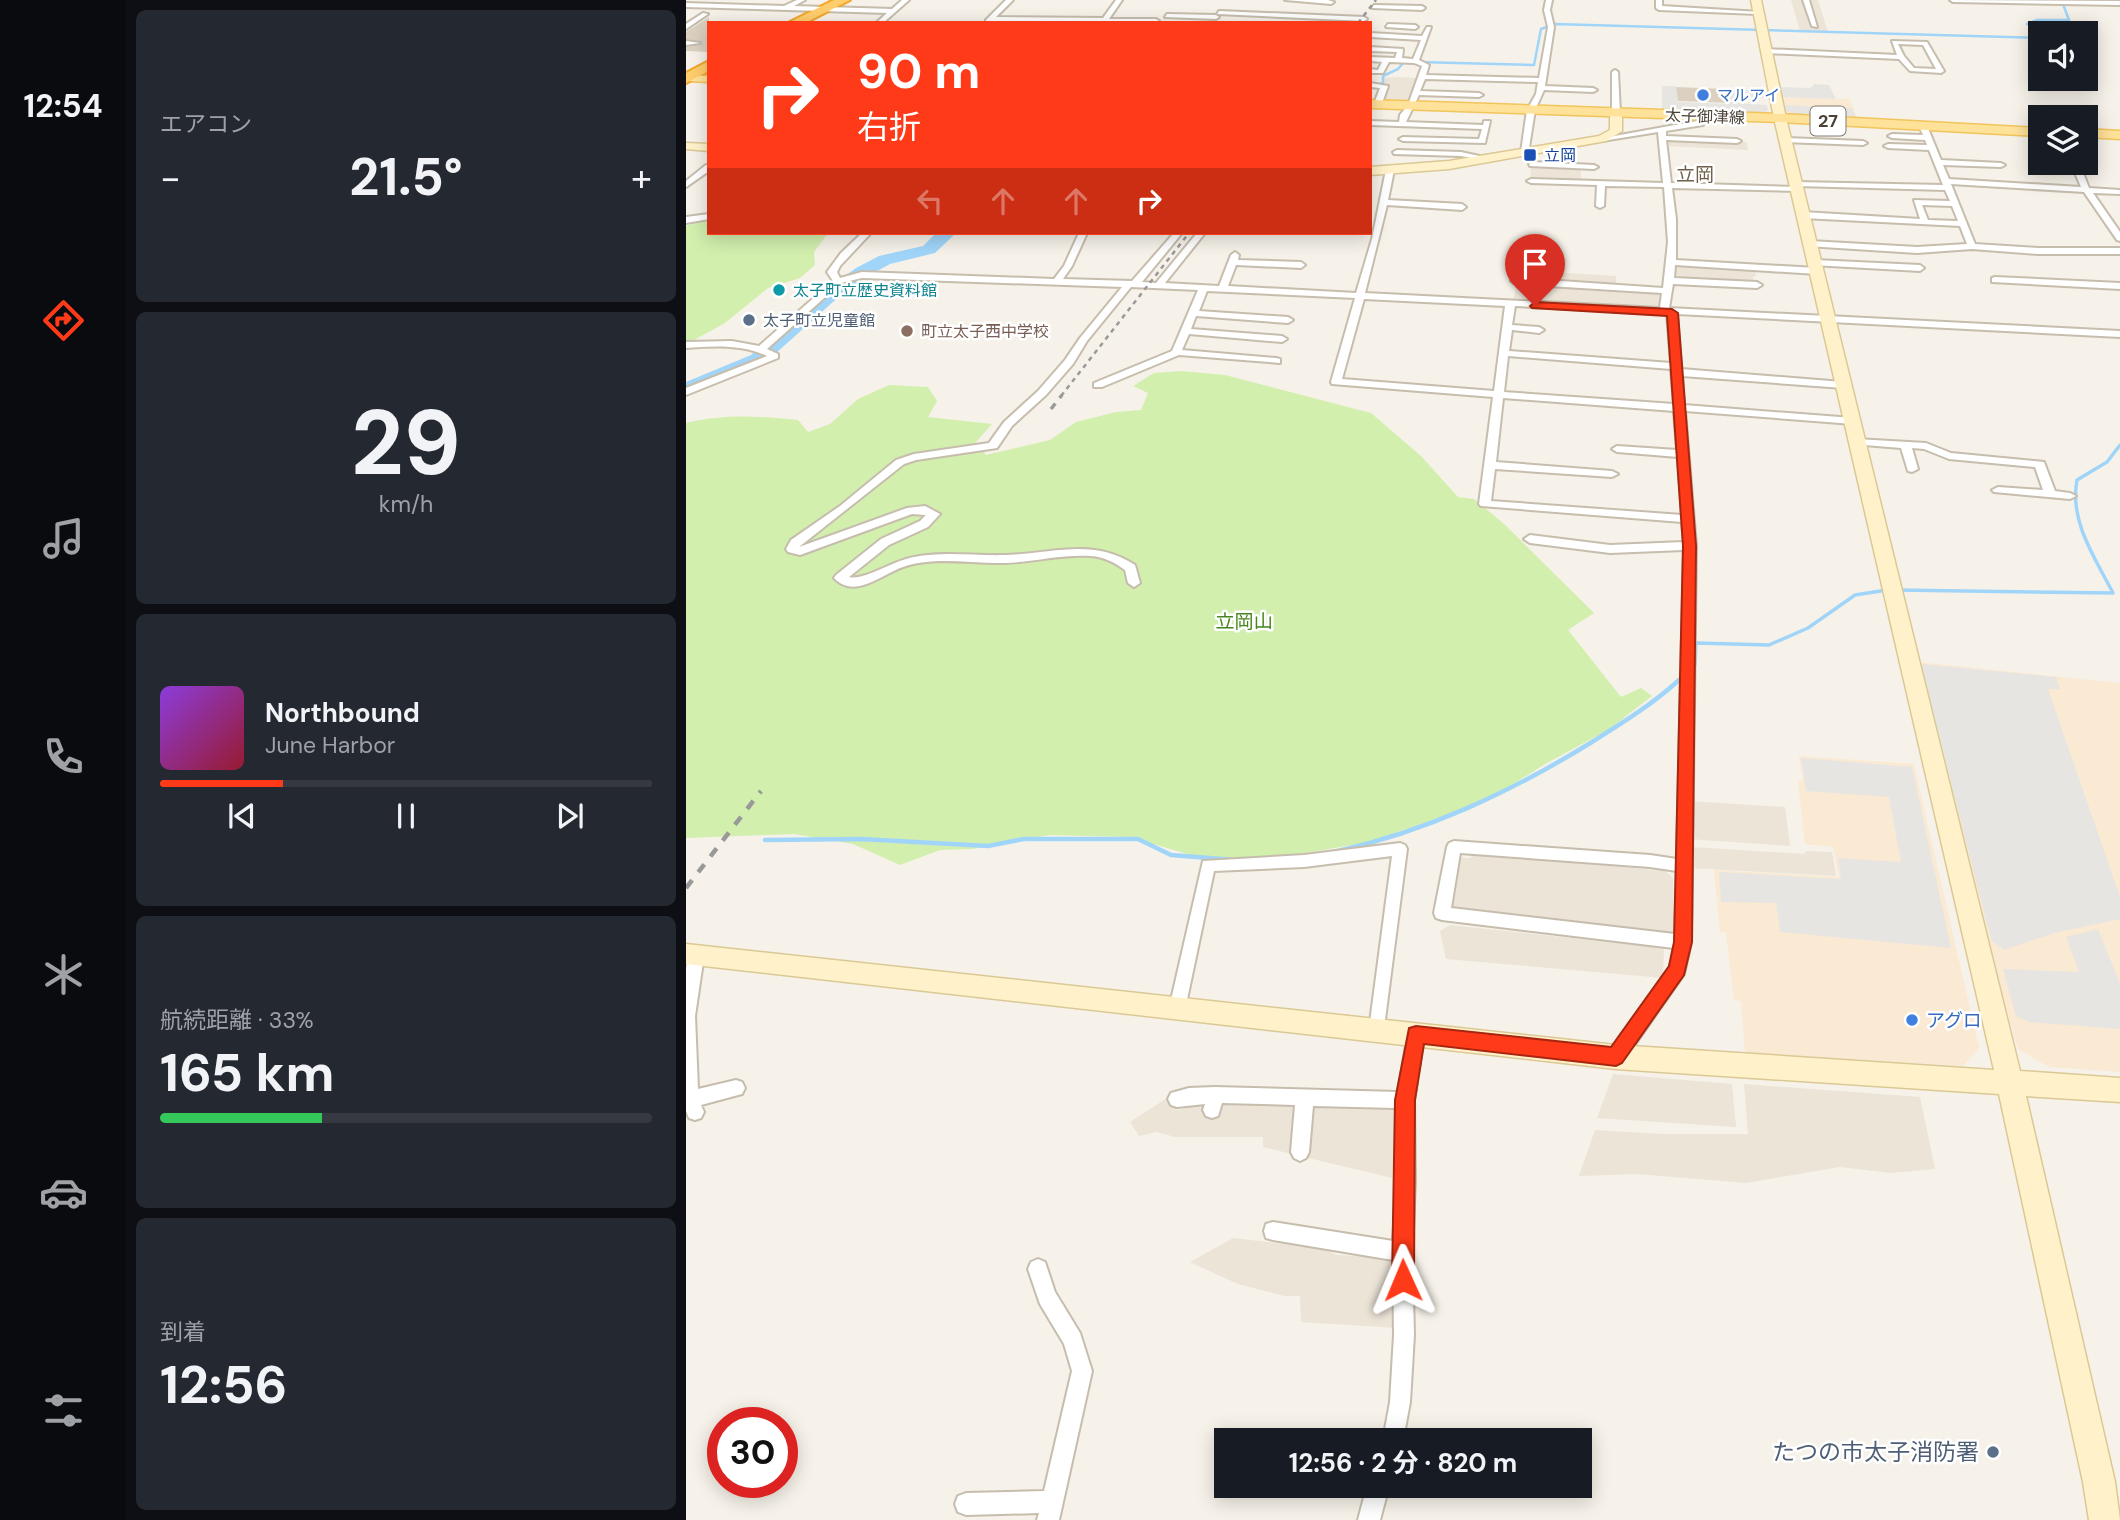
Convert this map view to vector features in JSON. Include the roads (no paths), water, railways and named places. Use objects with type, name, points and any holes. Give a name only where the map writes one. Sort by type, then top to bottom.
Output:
[{"type":"highway","points":[[798,21],[844,0]]},
{"type":"highway","points":[[686,78],[707,66]]},
{"type":"main road","points":[[686,78],[707,79]]},
{"type":"main road","name":"太子御津線","points":[[1374,104],[1414,99],[1531,110],[1780,118],[1926,132],[2028,132]]},
{"type":"main road","points":[[2098,134],[2120,135]]},
{"type":"street","points":[[686,5],[695,0]]},
{"type":"street","points":[[790,8],[802,0]]},
{"type":"street","points":[[881,21],[906,0]]},
{"type":"street","points":[[989,21],[1010,0]]},
{"type":"street","points":[[1104,21],[1119,0]]},
{"type":"street","points":[[1216,19],[1227,0]]},
{"type":"street","points":[[1288,0],[1332,3],[1323,20]]},
{"type":"street","points":[[1167,16],[1216,19],[1344,18],[1363,21],[1380,0]]},
{"type":"street","points":[[1525,152],[1531,110],[1536,105],[1542,84],[1551,27],[1547,10],[1549,0]]},
{"type":"street","points":[[1659,0],[1659,8],[1757,6],[1780,118],[2010,1084],[2110,1481],[2105,1520]]},
{"type":"street","points":[[1807,0],[1815,26]]},
{"type":"street","points":[[1953,0],[2120,3]]},
{"type":"street","points":[[686,5],[893,11]]},
{"type":"street","points":[[1374,7],[1422,8]]},
{"type":"street","points":[[1344,18],[1349,11]]},
{"type":"street","points":[[686,27],[705,15]]},
{"type":"street","points":[[1130,21],[1156,20]]},
{"type":"street","points":[[1392,36],[1391,26],[1415,27]]},
{"type":"street","points":[[1415,61],[1429,28]]},
{"type":"street","points":[[1372,35],[1425,38]]},
{"type":"street","points":[[686,40],[697,43]]},
{"type":"street","points":[[1766,51],[1901,57],[1912,70],[1941,71],[1925,43],[1894,42],[1901,57]]},
{"type":"street","points":[[1372,49],[1401,50],[1398,60]]},
{"type":"street","points":[[1372,60],[1415,61],[1426,65],[1402,123]]},
{"type":"street","points":[[1372,71],[1381,72],[1386,60]]},
{"type":"street","points":[[1602,139],[1616,131],[1615,72]]},
{"type":"street","points":[[1422,76],[1468,83],[1542,84],[1593,90]]},
{"type":"street","points":[[1372,85],[1384,86],[1374,104]]},
{"type":"street","points":[[1414,99],[1479,95]]},
{"type":"street","points":[[1372,171],[1489,159],[1602,139],[1662,134],[1700,123],[1701,116]]},
{"type":"street","points":[[1372,122],[1486,125],[1482,141],[1403,139]]},
{"type":"street","points":[[1892,136],[1926,132],[1972,246]]},
{"type":"street","points":[[1662,134],[1706,141],[1737,141]]},
{"type":"street","points":[[1616,1057],[1678,969],[1683,942],[1690,546],[1668,312],[1672,229],[1662,134]]},
{"type":"street","points":[[1786,140],[1863,143]]},
{"type":"street","points":[[686,146],[707,148]]},
{"type":"street","points":[[1888,146],[1931,148]]},
{"type":"street","points":[[1489,159],[1461,154],[1399,151],[1387,171],[1381,219],[1336,382],[1679,407],[1855,431],[1906,445],[1926,446],[1949,456],[2040,464],[2050,494]]},
{"type":"street","points":[[1938,162],[2001,165]]},
{"type":"street","points":[[1533,164],[1590,167],[1586,184]]},
{"type":"street","points":[[686,170],[705,171]]},
{"type":"street","points":[[686,185],[705,171]]},
{"type":"street","points":[[2080,175],[2086,189],[2120,238]]},
{"type":"street","points":[[1531,181],[1666,187],[1797,186],[1823,182],[2120,192]]},
{"type":"street","points":[[1600,206],[1601,184]]},
{"type":"street","points":[[1385,202],[1462,206]]},
{"type":"street","points":[[1925,222],[1917,202],[1954,204]]},
{"type":"street","points":[[1803,215],[1962,223]]},
{"type":"street","points":[[686,220],[707,216]]},
{"type":"street","points":[[1372,219],[1381,219]]},
{"type":"street","points":[[838,281],[832,272],[841,255],[858,244],[865,235]]},
{"type":"street","points":[[1057,281],[1068,266],[1082,235]]},
{"type":"street","points":[[1134,583],[1131,568],[1116,558],[1092,553],[1003,559],[946,556],[897,565],[858,583],[846,583],[840,578],[885,542],[924,524],[934,514],[925,510],[911,510],[800,551],[792,549],[795,542],[844,508],[900,462],[914,457],[993,446],[1009,424],[1042,393],[1069,362],[1083,340],[1176,235]]},
{"type":"street","points":[[1158,286],[1199,235]]},
{"type":"street","points":[[1810,244],[1917,250],[1972,246],[2038,251],[2120,251]]},
{"type":"street","points":[[1223,290],[1234,258],[1301,265]]},
{"type":"street","points":[[1671,262],[1920,268]]},
{"type":"street","points":[[762,348],[838,281],[862,275],[1132,284],[2120,334]]},
{"type":"street","points":[[1995,280],[2116,286],[2120,298]]},
{"type":"street","points":[[1516,281],[1588,283],[1630,290],[1733,282],[1757,285]]},
{"type":"street","points":[[1177,352],[1203,289]]},
{"type":"street","points":[[1510,305],[1485,504],[1688,519]]},
{"type":"street","points":[[1193,313],[1241,319],[1288,320]]},
{"type":"street","points":[[1506,327],[1539,330]]},
{"type":"street","points":[[1185,331],[1276,340]]},
{"type":"street","points":[[686,345],[708,343],[762,348],[775,356],[686,392]]},
{"type":"street","points":[[1098,385],[1177,352],[1226,359],[1276,361]]},
{"type":"street","points":[[1503,353],[1675,369],[1745,372],[1843,385]]},
{"type":"street","points":[[1906,445],[1912,469]]},
{"type":"street","points":[[1617,449],[1682,454]]},
{"type":"street","points":[[1489,465],[1612,474]]},
{"type":"street","points":[[1998,490],[2070,496]]},
{"type":"street","points":[[1530,539],[1610,550],[1690,546]]},
{"type":"street","points":[[1683,942],[1441,913],[1454,847],[1650,861],[1684,866]]},
{"type":"street","points":[[1177,1009],[1208,865],[1338,860],[1399,849],[1377,1030]]},
{"type":"street","points":[[736,1088],[693,1105],[687,1016],[691,955],[1616,1057],[2120,1090]]},
{"type":"street","points":[[1395,1428],[1404,1335],[1402,1252],[1406,1181],[1405,1100],[1416,1034]]},
{"type":"street","points":[[1177,1099],[1189,1096],[1214,1102],[1305,1096],[1405,1100]]},
{"type":"street","points":[[1300,1152],[1305,1096]]},
{"type":"street","points":[[1273,1231],[1402,1252]]},
{"type":"street","points":[[966,1504],[1049,1511],[1082,1371],[1073,1340],[1047,1297],[1038,1269]]},
{"type":"street","points":[[1369,1520],[1375,1498]]},
{"type":"waterway","points":[[2034,21],[2069,20],[2063,4],[2069,2]]},
{"type":"waterway","points":[[1417,62],[1534,65],[1541,29],[1555,24],[2028,38]]},
{"type":"waterway","points":[[1372,87],[1383,83],[1383,76],[1398,69],[1405,61]]},
{"type":"waterway","points":[[686,389],[758,359],[828,297],[862,272],[885,260],[929,250],[944,235]]},
{"type":"waterway","points":[[1896,590],[2113,593],[2085,539],[2076,495],[2077,480],[2107,462],[2120,445]]},
{"type":"waterway","points":[[1691,668],[1695,665],[1696,643],[1769,645],[1808,628],[1855,595],[1887,590]]},
{"type":"waterway","points":[[1677,682],[1685,675]]},
{"type":"waterway","points":[[1334,852],[1403,833],[1500,793],[1592,742],[1648,705],[1679,680]]},
{"type":"waterway","points":[[765,840],[861,839],[988,846],[1024,839],[1138,839],[1171,855],[1235,860]]},
{"type":"tunnel","points":[[697,43],[707,44]]},
{"type":"railway","points":[[1360,21],[1376,0]]},
{"type":"railway","points":[[1061,396],[1187,235]]},
{"type":"railway","points":[[1051,409],[1062,395]]},
{"type":"railway","points":[[686,888],[761,791]]},
{"type":"place","name":"マルアイ","points":[[1703,95]]},
{"type":"place","name":"立岡","points":[[1530,155]]},
{"type":"place","name":"太子町立歴史資料館","points":[[779,290]]},
{"type":"place","name":"太子町立児童館","points":[[749,320]]},
{"type":"place","name":"町立太子西中学校","points":[[907,331]]},
{"type":"place","name":"アグロ","points":[[1912,1020]]},
{"type":"place","name":"たつの市太子消防署","points":[[1993,1452]]},
{"type":"district","name":"立岡","points":[[1695,174]]},
{"type":"park label","name":"立岡山","points":[[1244,621]]}]
